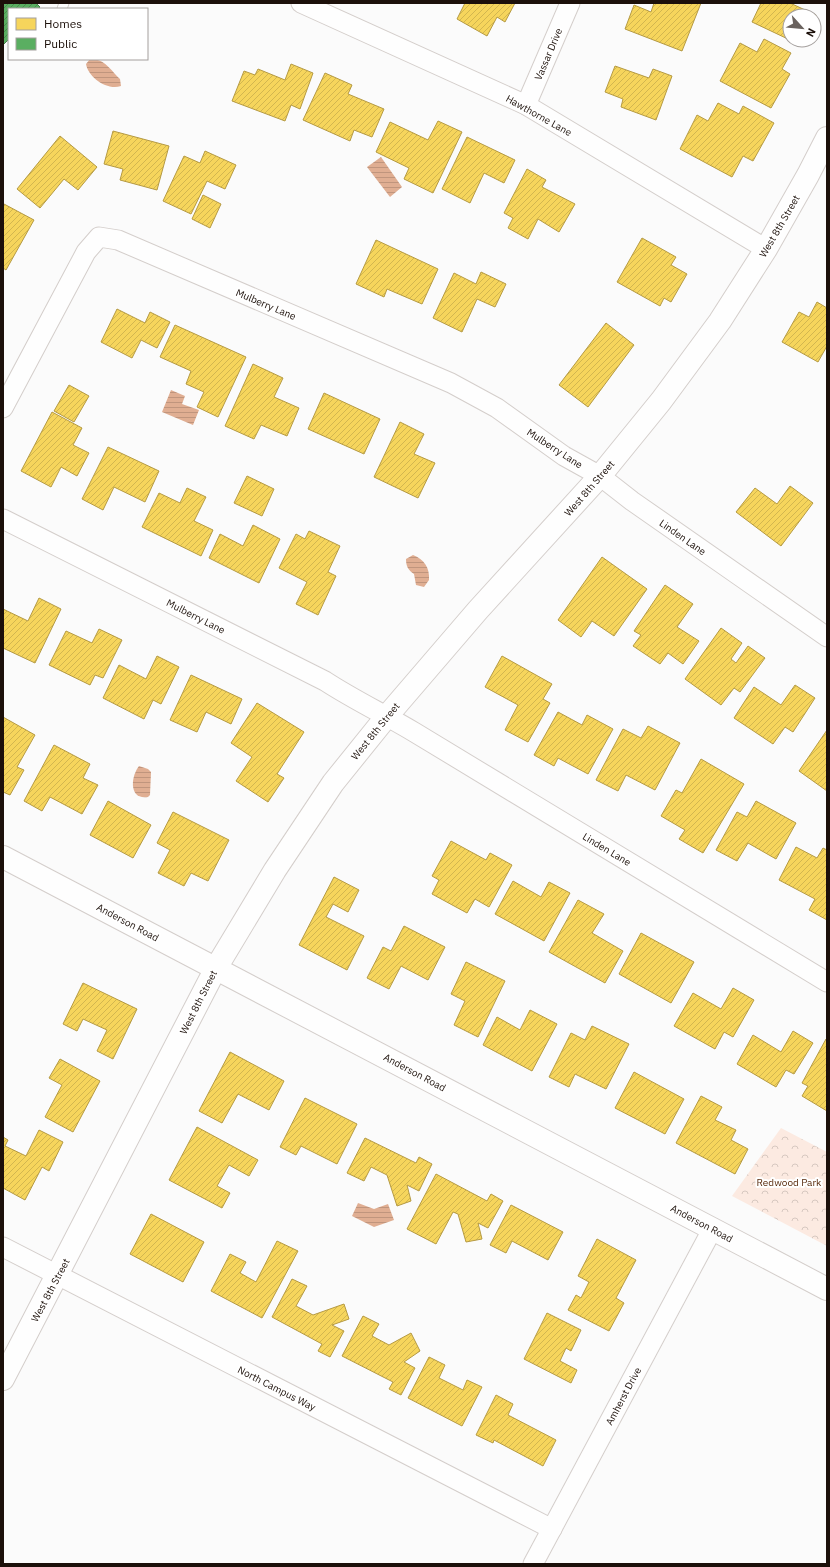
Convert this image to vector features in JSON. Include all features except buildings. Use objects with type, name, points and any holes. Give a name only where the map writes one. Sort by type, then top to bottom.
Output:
[{"type":"street","name":"Hawthorne Lane","points":[[301,3],[526,105],[766,249]]},
{"type":"street","name":"Vassar Drive","points":[[526,105],[570,3]]},
{"type":"street","name":"West 8th Street","points":[[3,1379],[216,968],[275,870],[333,783],[387,716],[478,610],[600,476],[675,383],[720,322],[766,249],[827,138]]},
{"type":"street","name":"Mulberry Lane","points":[[3,408],[86,252],[99,237],[118,240],[451,383],[497,408],[564,456],[600,476]]},
{"type":"street","name":"Linden Lane","points":[[600,476],[632,501],[827,637]]},
{"type":"street","name":"Mulberry Lane","points":[[3,519],[325,681],[354,700],[387,716]]},
{"type":"street","name":"Linden Lane","points":[[387,716],[827,982]]},
{"type":"street","name":"Anderson Road","points":[[3,857],[827,1289]]},
{"type":"street","name":"Amherst Drive","points":[[533,1564],[713,1228]]},
{"type":"street","name":"North Campus Way","points":[[3,1247],[552,1529]]},
{"type":"green space","name":"Redwood Park","points":[[781,1128],[827,1152],[827,1246],[732,1196]]},
{"type":"shaded area","points":[[89,60],[98,60],[104,63],[120,79],[121,86],[116,87],[104,85],[99,82],[90,74],[86,64]]},
{"type":"shaded area","points":[[381,157],[402,187],[390,197],[367,167]]},
{"type":"shaded area","points":[[171,390],[185,396],[182,404],[199,410],[193,425],[162,412]]},
{"type":"shaded area","points":[[413,555],[426,564],[429,580],[424,587],[416,585],[414,574],[407,566],[406,559]]},
{"type":"shaded area","points":[[139,766],[148,769],[151,772],[150,795],[148,797],[137,795],[134,791],[134,775]]},
{"type":"shaded area","points":[[358,1203],[374,1209],[388,1204],[394,1220],[374,1227],[352,1216]]}]
